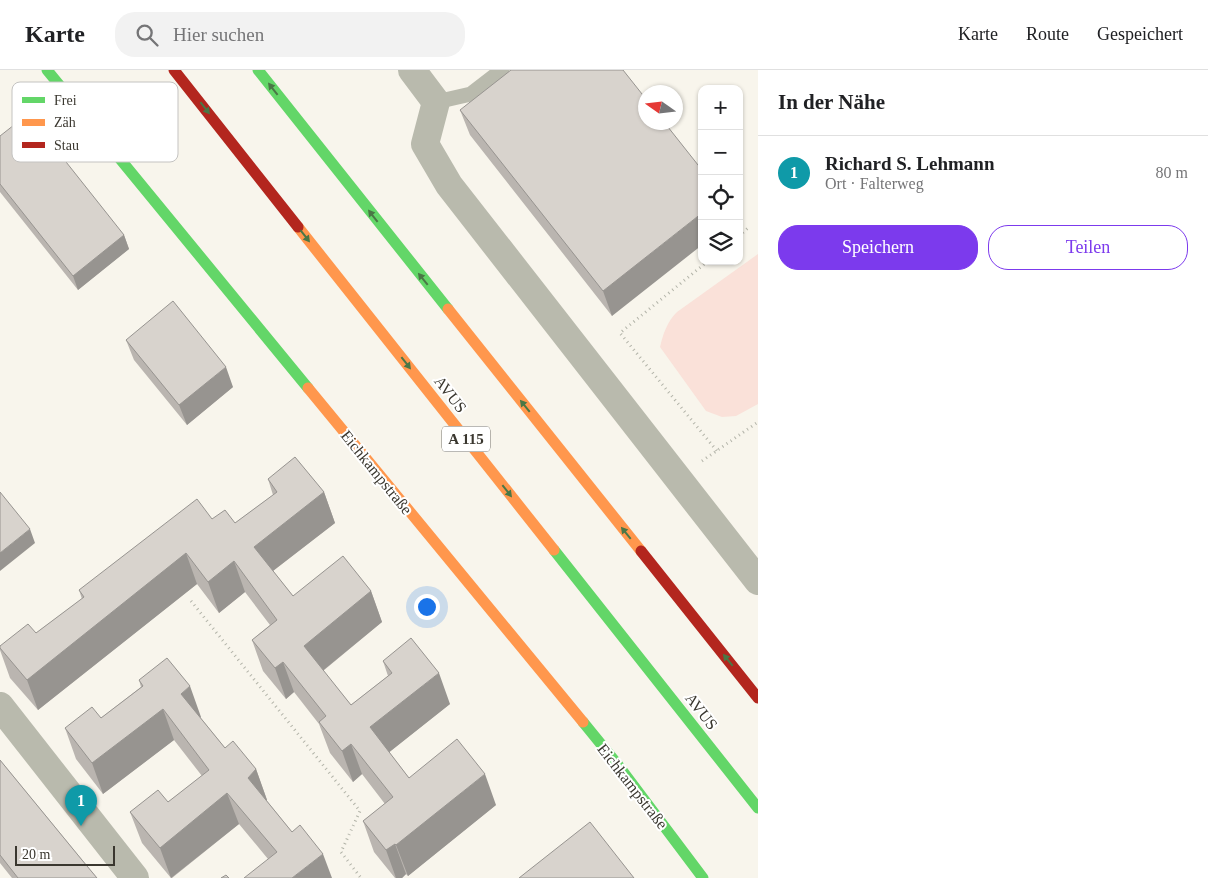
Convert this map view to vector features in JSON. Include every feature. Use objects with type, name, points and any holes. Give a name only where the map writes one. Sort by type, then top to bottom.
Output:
[{"type":"main road","name":"Eichkampstraße","points":[[47,70],[57,82]]},
{"type":"main road","name":"AVUS","points":[[174,70],[758,808]]},
{"type":"main road","points":[[258,70],[758,698]]},
{"type":"main road","name":"Eichkampstraße","points":[[123,162],[618,765],[704,878]]},
{"type":"street","points":[[412,70],[436,102],[425,144],[448,185],[758,581]]},
{"type":"street","points":[[0,706],[135,878]]},
{"type":"lane","points":[[436,102],[471,94],[502,70]]},
{"type":"path","points":[[743,232],[748,228]]},
{"type":"path","points":[[703,265],[620,333],[718,451]]},
{"type":"path","points":[[677,479],[758,422]]},
{"type":"path","points":[[191,601],[360,811],[341,852],[361,878]]},
{"type":"shaded area","points":[[758,254],[758,404],[736,416],[722,417],[706,411],[660,347],[666,328],[677,312]]},
{"type":"building","points":[[511,70],[623,70],[638,89],[638,130],[670,130],[698,165],[698,216],[603,291],[460,110]]},
{"type":"building","points":[[12,127],[12,162],[66,162],[124,235],[73,276],[0,184],[0,136]]},
{"type":"building","points":[[173,301],[226,367],[179,405],[126,340]]},
{"type":"building","points":[[295,457],[324,492],[254,547],[293,596],[343,556],[371,591],[304,646],[351,705],[392,673],[383,661],[411,638],[439,673],[370,727],[409,778],[457,739],[485,774],[396,845],[386,850],[363,821],[393,797],[351,744],[342,751],[319,722],[326,716],[283,662],[275,668],[252,640],[277,620],[234,561],[208,582],[186,553],[27,680],[0,648],[0,646],[28,624],[36,633],[84,597],[79,590],[197,499],[212,519],[225,510],[235,523],[277,492],[268,479]]},
{"type":"building","points":[[0,492],[30,529],[0,553]]},
{"type":"building","points":[[167,658],[190,686],[181,694],[225,748],[233,741],[256,769],[248,778],[292,832],[300,825],[323,854],[292,878],[244,878],[277,852],[227,793],[160,848],[130,812],[158,790],[168,802],[209,770],[163,709],[92,763],[65,728],[92,707],[101,718],[143,686],[139,680]]},
{"type":"building","points":[[0,760],[97,878],[18,878],[0,855]]},
{"type":"building","points":[[590,822],[634,878],[519,878]]},
{"type":"traffic: fast","points":[[47,70],[57,82]]},
{"type":"traffic: fast","points":[[258,70],[448,309]]},
{"type":"traffic: fast","points":[[123,162],[308,388]]},
{"type":"traffic: fast","points":[[554,550],[758,808]]},
{"type":"traffic: fast","points":[[583,722],[618,765],[703,878]]},
{"type":"traffic: slow","points":[[298,227],[554,550]]},
{"type":"traffic: slow","points":[[448,309],[641,551]]},
{"type":"traffic: slow","points":[[308,388],[583,722]]},
{"type":"traffic: jam","points":[[174,70],[298,227]]},
{"type":"traffic: jam","points":[[641,551],[758,698]]},
{"type":"place","name":"Richard S. Lehmann","points":[[81,826]]}]
